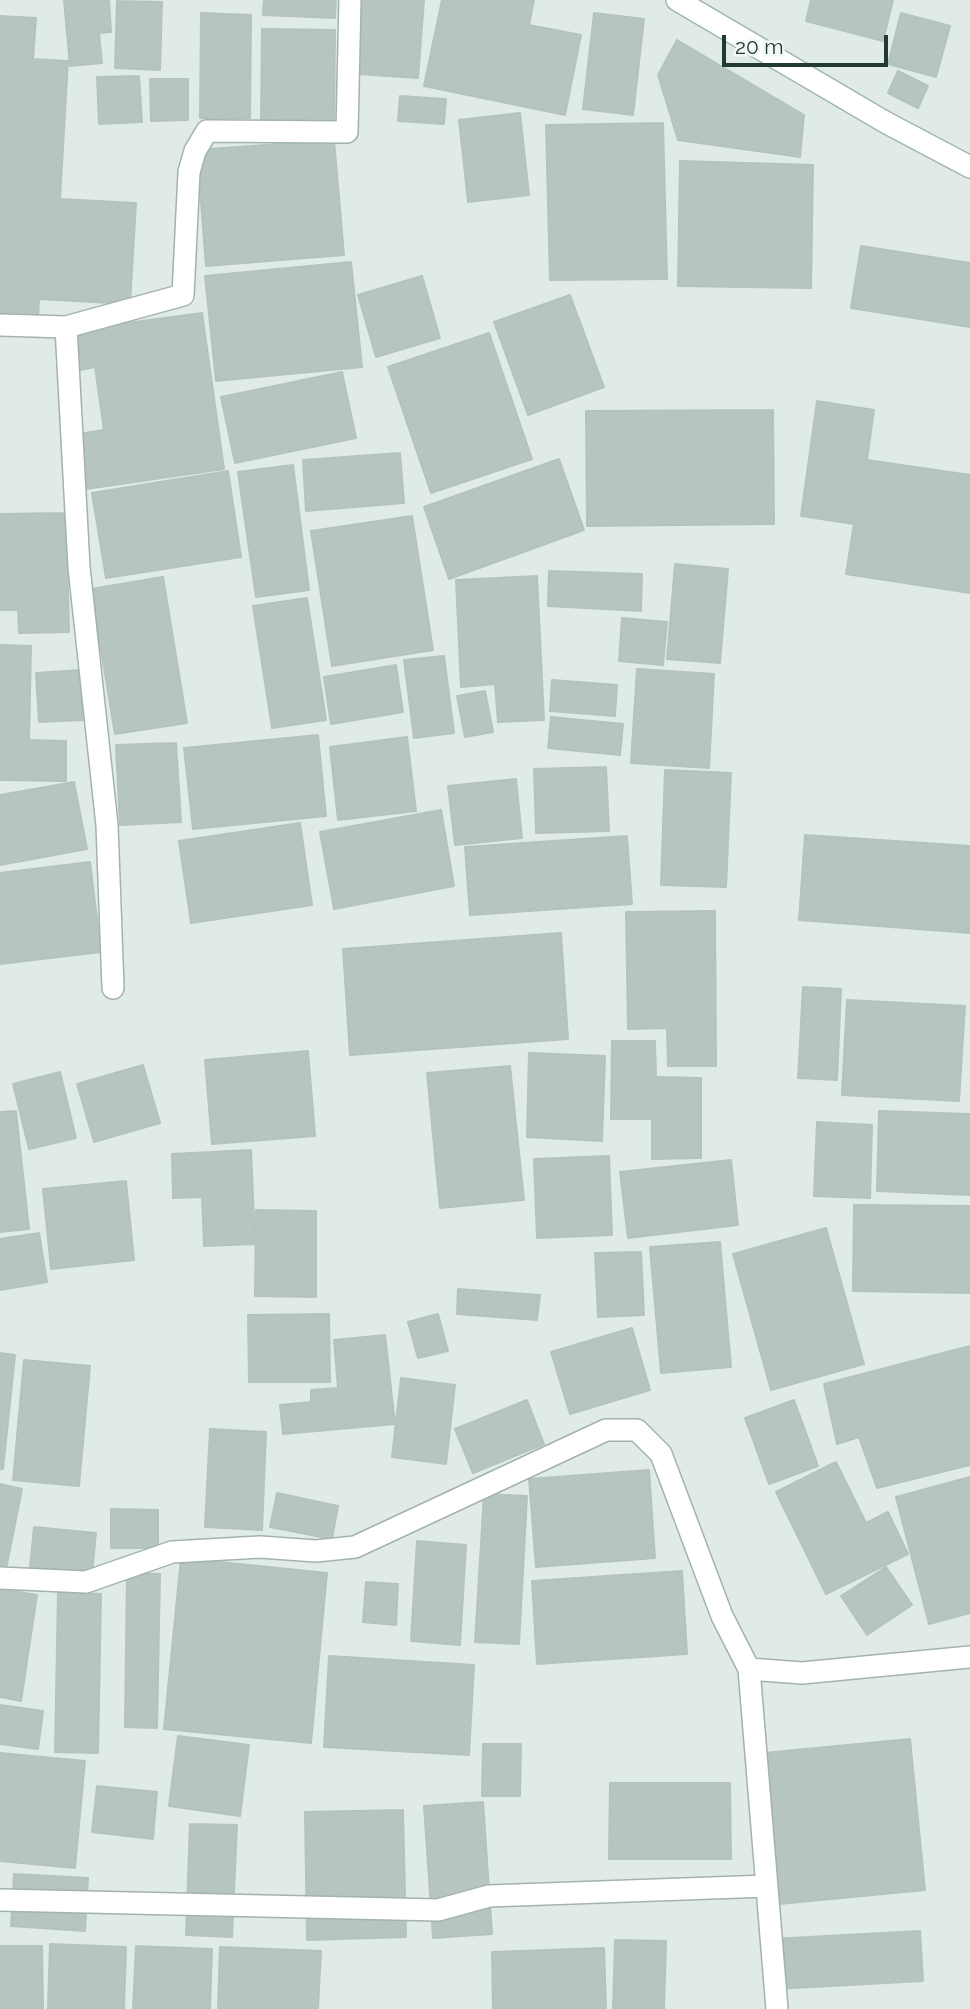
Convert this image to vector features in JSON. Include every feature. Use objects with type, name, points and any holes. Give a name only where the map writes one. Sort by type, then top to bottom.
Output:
[{"type":"street","points":[[0,325],[66,327],[183,295],[189,172],[195,151],[207,131],[347,132],[350,0]]},
{"type":"street","points":[[677,0],[885,122],[970,167]]},
{"type":"street","points":[[66,327],[79,567],[107,825],[113,988]]},
{"type":"street","points":[[0,1578],[86,1582],[172,1552],[260,1548],[316,1551],[355,1547],[606,1430],[637,1430],[662,1454],[722,1616],[749,1669],[777,2009]]},
{"type":"street","points":[[749,1669],[802,1673],[970,1657]]},
{"type":"street","points":[[0,1900],[438,1910],[489,1896],[767,1886]]},
{"type":"building","points":[[64,0],[109,0],[111,32],[99,33],[102,63],[70,66]]},
{"type":"building","points":[[264,0],[336,0],[335,18],[263,15]]},
{"type":"building","points":[[363,0],[424,0],[418,78],[357,74]]},
{"type":"building","points":[[442,0],[534,0],[529,25],[581,35],[565,115],[424,86]]},
{"type":"building","points":[[811,0],[893,0],[883,41],[806,21]]},
{"type":"building","points":[[117,1],[162,2],[160,70],[115,68]]},
{"type":"building","points":[[201,13],[251,15],[250,118],[200,118]]},
{"type":"building","points":[[594,13],[644,19],[633,115],[583,109]]},
{"type":"building","points":[[901,13],[950,26],[936,77],[888,64]]},
{"type":"building","points":[[0,16],[36,18],[33,59],[68,61],[60,199],[136,203],[130,304],[39,299],[38,319],[0,317]]},
{"type":"building","points":[[262,29],[335,30],[334,126],[261,125]]},
{"type":"building","points":[[677,40],[804,115],[800,157],[678,140],[658,75]]},
{"type":"building","points":[[898,71],[928,86],[918,108],[888,93]]},
{"type":"building","points":[[139,76],[142,122],[99,124],[97,77]]},
{"type":"building","points":[[150,79],[188,79],[188,120],[151,121]]},
{"type":"building","points":[[400,96],[446,99],[444,124],[398,121]]},
{"type":"building","points":[[520,113],[529,195],[468,202],[459,120]]},
{"type":"building","points":[[663,123],[667,279],[550,280],[546,125]]},
{"type":"building","points":[[334,140],[344,255],[206,266],[197,150]]},
{"type":"building","points":[[680,161],[813,165],[811,288],[678,286]]},
{"type":"building","points":[[861,246],[970,263],[970,327],[851,308]]},
{"type":"building","points":[[351,262],[362,367],[216,381],[205,276]]},
{"type":"building","points":[[422,276],[440,338],[376,357],[358,295]]},
{"type":"building","points":[[570,295],[604,387],[528,415],[494,322]]},
{"type":"building","points":[[202,313],[224,469],[86,489],[79,434],[104,430],[95,367],[80,370],[74,330]]},
{"type":"building","points":[[489,333],[532,459],[431,493],[388,367]]},
{"type":"building","points":[[342,372],[356,438],[235,463],[221,397]]},
{"type":"building","points":[[817,401],[874,410],[867,460],[970,475],[970,593],[846,574],[854,524],[801,516]]},
{"type":"building","points":[[773,410],[774,524],[587,526],[586,411]]},
{"type":"building","points":[[400,453],[404,503],[306,511],[303,460]]},
{"type":"building","points":[[559,459],[584,530],[449,579],[424,507]]},
{"type":"building","points":[[293,465],[309,590],[256,597],[238,472]]},
{"type":"building","points":[[228,471],[241,557],[106,578],[92,493]]},
{"type":"building","points":[[66,513],[69,632],[19,633],[18,610],[0,610],[0,514]]},
{"type":"building","points":[[412,516],[433,650],[332,666],[311,531]]},
{"type":"building","points":[[675,564],[728,569],[720,663],[667,659]]},
{"type":"building","points":[[549,571],[642,574],[641,611],[548,606]]},
{"type":"building","points":[[537,576],[544,720],[498,722],[495,684],[461,687],[456,580]]},
{"type":"building","points":[[163,577],[187,723],[115,734],[91,589]]},
{"type":"building","points":[[307,598],[326,720],[272,728],[253,606]]},
{"type":"building","points":[[622,618],[667,622],[663,665],[619,661]]},
{"type":"building","points":[[0,645],[31,646],[29,740],[66,741],[66,781],[0,780]]},
{"type":"building","points":[[444,656],[454,733],[414,738],[404,660]]},
{"type":"building","points":[[396,665],[403,712],[331,724],[324,677]]},
{"type":"building","points":[[637,669],[714,674],[709,768],[631,763]]},
{"type":"building","points":[[81,670],[83,720],[39,722],[36,673]]},
{"type":"building","points":[[552,680],[617,685],[615,716],[550,711]]},
{"type":"building","points":[[485,691],[493,732],[465,737],[457,696]]},
{"type":"building","points":[[551,717],[623,724],[620,755],[548,748]]},
{"type":"building","points":[[318,735],[326,816],[193,829],[184,748]]},
{"type":"building","points":[[407,737],[416,811],[338,820],[330,747]]},
{"type":"building","points":[[176,743],[181,822],[120,825],[116,745]]},
{"type":"building","points":[[606,767],[609,831],[536,833],[534,769]]},
{"type":"building","points":[[665,770],[731,773],[726,887],[661,885]]},
{"type":"building","points":[[516,779],[522,838],[455,845],[448,786]]},
{"type":"building","points":[[74,782],[87,849],[0,865],[0,795]]},
{"type":"building","points":[[441,810],[454,886],[334,909],[320,832]]},
{"type":"building","points":[[300,823],[312,905],[191,923],[179,841]]},
{"type":"building","points":[[805,835],[970,846],[970,933],[799,920]]},
{"type":"building","points":[[627,836],[632,904],[470,915],[465,847]]},
{"type":"building","points":[[90,862],[101,952],[0,964],[0,873]]},
{"type":"building","points":[[715,911],[716,1066],[668,1066],[667,1028],[628,1029],[626,912]]},
{"type":"building","points":[[561,933],[568,1039],[350,1055],[343,949]]},
{"type":"building","points":[[803,987],[841,989],[837,1080],[798,1078]]},
{"type":"building","points":[[847,1000],[965,1006],[959,1101],[842,1095]]},
{"type":"building","points":[[612,1041],[655,1041],[656,1077],[701,1078],[701,1158],[652,1159],[652,1119],[611,1119]]},
{"type":"building","points":[[308,1051],[315,1136],[212,1144],[205,1060]]},
{"type":"building","points":[[529,1053],[605,1056],[602,1141],[527,1137]]},
{"type":"building","points":[[143,1065],[160,1123],[94,1142],[77,1084]]},
{"type":"building","points":[[510,1066],[524,1200],[440,1208],[427,1073]]},
{"type":"building","points":[[60,1072],[76,1138],[29,1149],[13,1084]]},
{"type":"building","points":[[16,1111],[29,1229],[0,1232],[0,1112]]},
{"type":"building","points":[[879,1111],[970,1114],[970,1195],[877,1191]]},
{"type":"building","points":[[817,1122],[872,1125],[870,1198],[814,1196]]},
{"type":"building","points":[[251,1150],[255,1244],[204,1246],[202,1197],[173,1198],[172,1154]]},
{"type":"building","points":[[609,1156],[612,1235],[537,1238],[534,1159]]},
{"type":"building","points":[[731,1160],[738,1225],[628,1238],[620,1172]]},
{"type":"building","points":[[126,1181],[134,1260],[51,1269],[43,1189]]},
{"type":"building","points":[[854,1205],[970,1206],[970,1293],[853,1291]]},
{"type":"building","points":[[256,1210],[316,1211],[316,1297],[255,1296]]},
{"type":"building","points":[[826,1228],[864,1364],[771,1390],[733,1254]]},
{"type":"building","points":[[39,1233],[47,1282],[0,1290],[0,1239]]},
{"type":"building","points":[[720,1242],[731,1367],[661,1373],[650,1247]]},
{"type":"building","points":[[641,1252],[644,1315],[598,1317],[595,1253]]},
{"type":"building","points":[[458,1289],[540,1295],[537,1320],[457,1314]]},
{"type":"building","points":[[329,1314],[330,1382],[249,1382],[248,1315]]},
{"type":"building","points":[[438,1314],[448,1351],[418,1358],[408,1322]]},
{"type":"building","points":[[632,1328],[650,1390],[570,1414],[551,1352]]},
{"type":"building","points":[[385,1335],[395,1424],[283,1434],[280,1405],[311,1402],[311,1390],[338,1388],[334,1340]]},
{"type":"building","points":[[970,1346],[970,1465],[877,1488],[859,1437],[837,1444],[824,1384]]},
{"type":"building","points":[[0,1353],[15,1355],[3,1469],[0,1469]]},
{"type":"building","points":[[24,1360],[90,1366],[79,1486],[13,1480]]},
{"type":"building","points":[[401,1378],[455,1385],[446,1464],[392,1457]]},
{"type":"building","points":[[527,1400],[544,1444],[473,1473],[455,1429]]},
{"type":"building","points":[[794,1400],[818,1466],[769,1484],[745,1418]]},
{"type":"building","points":[[210,1429],[266,1432],[262,1530],[205,1527]]},
{"type":"building","points":[[836,1462],[866,1523],[888,1512],[908,1554],[826,1594],[776,1492]]},
{"type":"building","points":[[649,1470],[655,1558],[536,1567],[529,1479]]},
{"type":"building","points":[[970,1477],[970,1613],[929,1624],[896,1497]]},
{"type":"building","points":[[0,1484],[22,1489],[5,1574],[0,1573]]},
{"type":"building","points":[[277,1493],[338,1506],[332,1539],[270,1527]]},
{"type":"building","points":[[484,1494],[527,1496],[519,1644],[475,1642]]},
{"type":"building","points":[[111,1509],[158,1510],[158,1548],[111,1548]]},
{"type":"building","points":[[34,1527],[96,1533],[92,1573],[30,1567]]},
{"type":"building","points":[[417,1541],[466,1545],[460,1645],[411,1641]]},
{"type":"building","points":[[181,1558],[327,1573],[311,1743],[164,1729]]},
{"type":"building","points":[[886,1567],[912,1605],[867,1635],[841,1596]]},
{"type":"building","points":[[682,1571],[687,1654],[537,1664],[532,1581]]},
{"type":"building","points":[[127,1573],[160,1574],[157,1728],[125,1727]]},
{"type":"building","points":[[366,1582],[398,1584],[396,1625],[363,1622]]},
{"type":"building","points":[[0,1589],[37,1595],[21,1701],[0,1697]]},
{"type":"building","points":[[58,1592],[101,1594],[98,1753],[55,1752]]},
{"type":"building","points":[[329,1656],[474,1665],[469,1755],[324,1747]]},
{"type":"building","points":[[0,1705],[43,1711],[38,1749],[0,1744]]},
{"type":"building","points":[[178,1736],[249,1745],[240,1816],[169,1806]]},
{"type":"building","points":[[910,1739],[925,1890],[779,1904],[764,1753]]},
{"type":"building","points":[[483,1744],[521,1744],[520,1796],[482,1796]]},
{"type":"building","points":[[0,1753],[85,1761],[75,1868],[0,1861]]},
{"type":"building","points":[[610,1783],[730,1783],[731,1859],[609,1859]]},
{"type":"building","points":[[97,1786],[157,1792],[153,1839],[92,1832]]},
{"type":"building","points":[[483,1802],[492,1934],[433,1938],[424,1806]]},
{"type":"building","points":[[403,1810],[406,1937],[307,1940],[305,1812]]},
{"type":"building","points":[[190,1824],[237,1825],[232,1937],[186,1935]]},
{"type":"building","points":[[14,1874],[88,1878],[85,1931],[11,1926]]},
{"type":"building","points":[[920,1931],[923,1981],[775,1989],[772,1939]]},
{"type":"building","points":[[615,1940],[666,1941],[664,2009],[613,2009]]},
{"type":"building","points":[[50,1944],[126,1947],[124,2009],[48,2009]]},
{"type":"building","points":[[0,1946],[42,1946],[43,2009],[0,2009]]},
{"type":"building","points":[[136,1946],[212,1949],[210,2009],[133,2009]]},
{"type":"building","points":[[220,1947],[321,1951],[318,2009],[218,2009]]},
{"type":"building","points":[[604,1948],[606,2009],[493,2009],[492,1952]]}]
